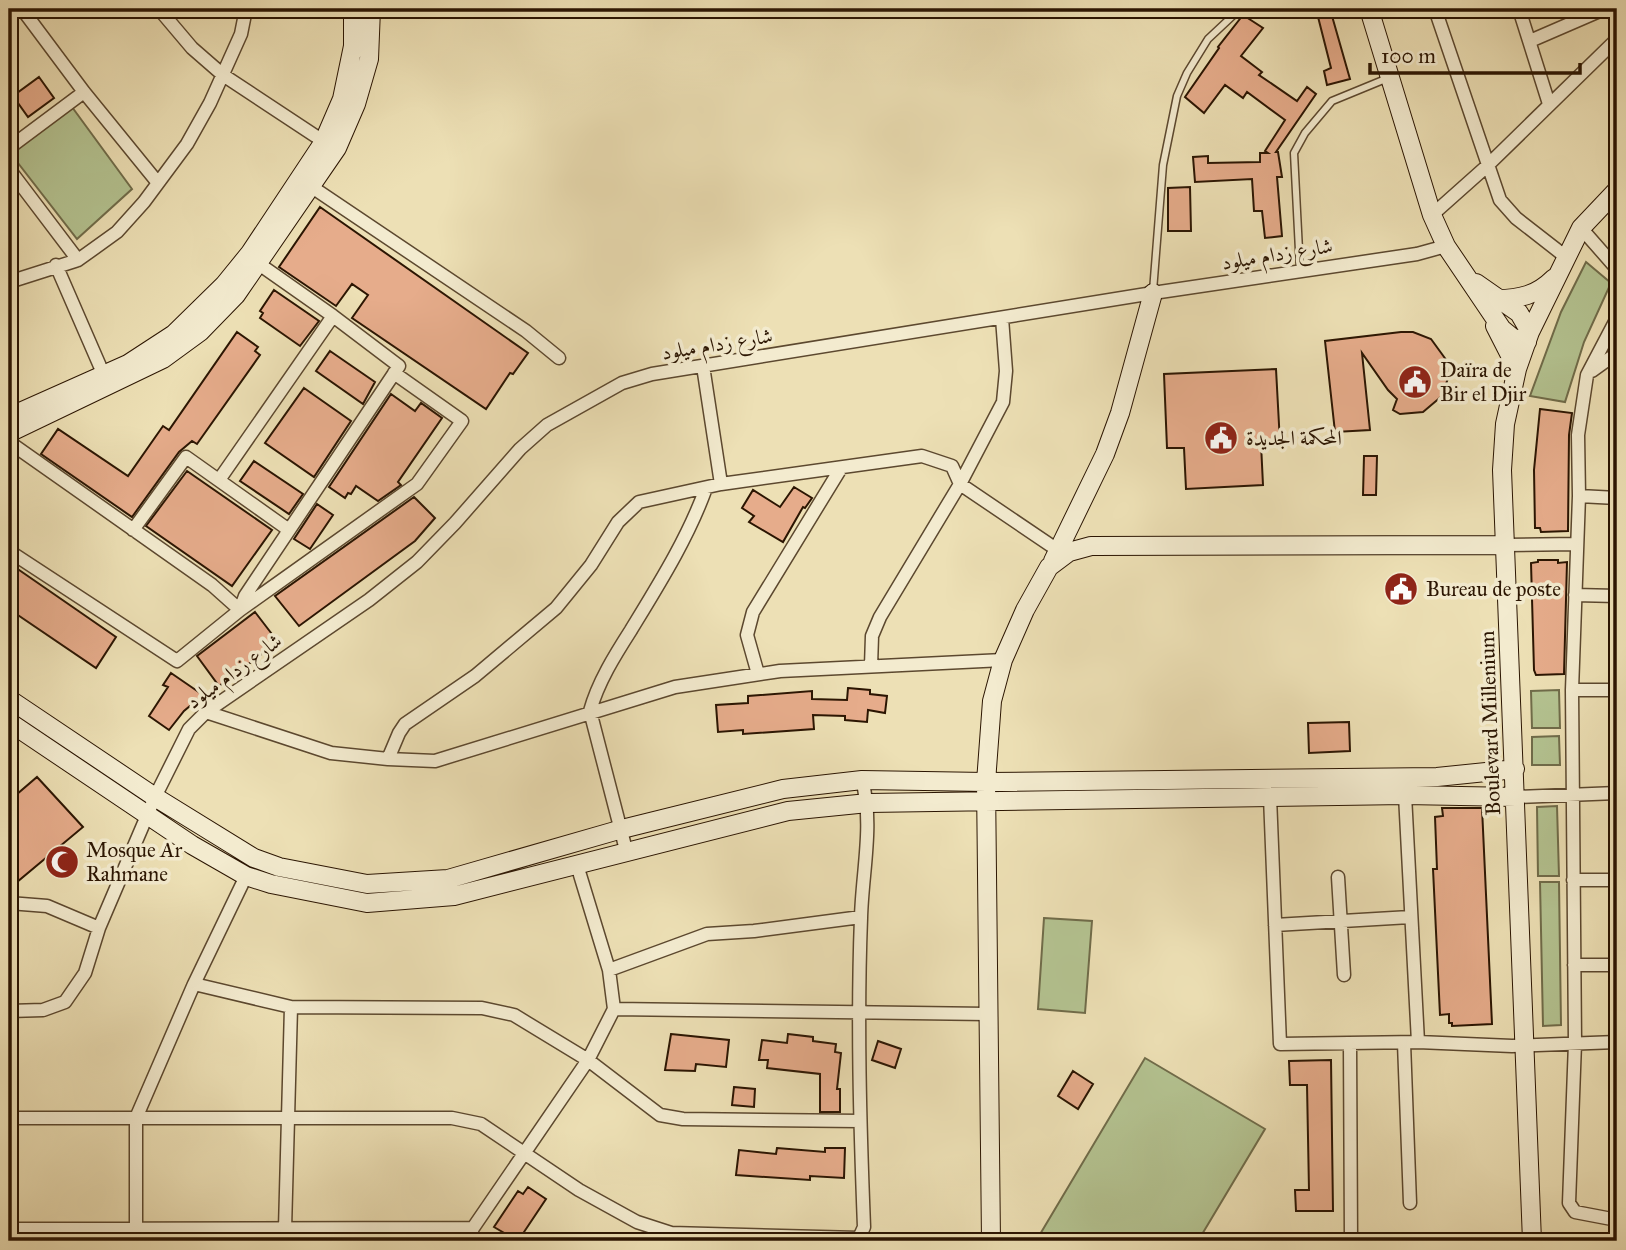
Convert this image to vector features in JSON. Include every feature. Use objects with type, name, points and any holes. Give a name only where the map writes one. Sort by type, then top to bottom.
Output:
[{"type":"main road","points":[[330,146],[353,46],[353,9]]},
{"type":"main road","points":[[9,416],[163,359],[200,332],[236,295],[259,264],[356,104],[369,59],[370,9]]},
{"type":"main road","points":[[1369,9],[1432,215],[1446,246],[1470,279],[1493,304],[1507,334],[1528,337]]},
{"type":"main road","points":[[9,433],[106,380],[174,334],[224,285],[306,183]]},
{"type":"main road","name":"Boulevard Millenium","points":[[1532,1241],[1502,470],[1504,435],[1517,369],[1528,337],[1556,276],[1581,228],[1617,190]]},
{"type":"main road","points":[[1493,304],[1525,297],[1546,286],[1556,276]]},
{"type":"main road","points":[[991,1241],[987,791],[992,701],[1003,660],[1024,610],[1059,551],[1100,464],[1120,413],[1153,293]]},
{"type":"main road","points":[[1493,304],[1503,343],[1517,369]]},
{"type":"main road","points":[[1049,567],[1069,552],[1091,546],[1505,545]]},
{"type":"main road","points":[[9,699],[155,797],[254,858],[279,867],[367,884],[449,879],[622,829],[783,789],[862,780],[987,791],[1270,797],[1405,794],[1516,797]]},
{"type":"main road","points":[[9,722],[192,845],[246,876],[271,884],[367,903],[454,896],[626,850],[788,811],[987,791],[1437,777],[1515,769]]},
{"type":"street","points":[[22,9],[84,92],[158,183]]},
{"type":"street","points":[[159,9],[192,48],[223,75],[330,146]]},
{"type":"street","points":[[9,282],[78,260],[117,232],[144,202],[187,144],[241,34],[246,9]]},
{"type":"street","points":[[1435,9],[1500,200],[1516,218],[1566,257]]},
{"type":"street","points":[[1519,9],[1549,104]]},
{"type":"street","points":[[1530,41],[1604,9]]},
{"type":"street","points":[[1432,215],[1487,166],[1617,39]]},
{"type":"street","points":[[9,148],[84,92]]},
{"type":"street","points":[[9,169],[78,260]]},
{"type":"street","points":[[306,183],[526,331],[559,358]]},
{"type":"street","points":[[1581,228],[1617,269]]},
{"type":"street","name":"شارع زدام ميلود","points":[[9,1011],[43,1010],[65,1002],[85,973],[99,929],[155,797],[189,729],[206,712],[369,600],[417,562],[456,523],[520,449],[547,425],[622,383],[652,374],[1153,293],[1417,254],[1446,246]]},
{"type":"street","points":[[240,610],[244,596],[399,366],[259,264]]},
{"type":"street","points":[[56,265],[106,380]]},
{"type":"street","points":[[219,480],[333,316]]},
{"type":"street","points":[[870,666],[872,636],[880,617],[960,484],[1003,402],[1006,371],[1002,318]]},
{"type":"street","points":[[1617,318],[1587,374],[1578,435],[1579,496],[1572,690],[1575,1043],[1569,1203],[1575,1212],[1617,1220]]},
{"type":"street","points":[[1587,374],[1617,353]]},
{"type":"street","points":[[703,366],[721,484]]},
{"type":"street","points":[[9,551],[177,661],[240,610],[417,484],[462,421],[394,373]]},
{"type":"street","points":[[9,442],[212,584],[240,610]]},
{"type":"street","points":[[388,759],[405,724],[475,676],[556,608],[592,565],[618,522],[639,502],[721,484],[922,456],[952,466],[960,484],[1059,551]]},
{"type":"street","points":[[133,530],[186,457],[289,530]]},
{"type":"street","points":[[758,674],[747,635],[753,612],[841,468]]},
{"type":"street","points":[[626,850],[590,711],[619,647],[696,516],[706,488]]},
{"type":"street","points":[[1579,496],[1617,498]]},
{"type":"street","points":[[1505,545],[1577,544]]},
{"type":"street","points":[[1575,595],[1617,596]]},
{"type":"street","points":[[206,712],[331,753],[435,761],[590,711],[675,687],[758,674],[1003,660]]},
{"type":"street","points":[[1572,690],[1617,690]]},
{"type":"street","points":[[9,1118],[452,1118],[481,1124],[579,1190],[638,1222],[671,1233],[861,1240],[864,1227],[860,1121],[861,917],[868,803],[862,780]]},
{"type":"street","points":[[1516,797],[1617,793]]},
{"type":"street","points":[[1405,794],[1418,1042]]},
{"type":"street","points":[[1270,797],[1280,1044],[1418,1042],[1525,1046],[1617,1042]]},
{"type":"street","points":[[468,1241],[473,1228],[589,1060],[614,1009],[609,970],[577,865]]},
{"type":"street","points":[[136,1235],[136,1118],[194,984],[246,876]]},
{"type":"street","points":[[1338,877],[1344,975]]},
{"type":"street","points":[[1573,880],[1617,880]]},
{"type":"street","points":[[9,903],[47,906],[99,929]]},
{"type":"street","points":[[609,970],[707,934],[754,931],[861,917]]},
{"type":"street","points":[[1275,925],[1410,917]]},
{"type":"street","points":[[1574,965],[1617,965]]},
{"type":"street","points":[[194,984],[291,1007],[482,1008],[514,1015],[589,1060],[660,1115],[683,1119],[860,1121]]},
{"type":"street","points":[[285,1229],[291,1007]]},
{"type":"street","points":[[614,1009],[988,1014]]},
{"type":"street","points":[[1404,1043],[1410,1203]]},
{"type":"street","points":[[1350,1044],[1351,1241]]},
{"type":"street","points":[[9,1228],[136,1235],[285,1229],[473,1228]]},
{"type":"lane","points":[[1153,293],[1163,165],[1177,96],[1187,73],[1208,39],[1240,9]]},
{"type":"lane","points":[[1300,270],[1293,163],[1296,148],[1332,101],[1391,77]]},
{"type":"green space","points":[[72,107],[132,189],[77,239],[11,154]]},
{"type":"green space","points":[[1586,262],[1611,283],[1584,342],[1565,402],[1530,396],[1561,312]]},
{"type":"green space","points":[[1559,690],[1560,728],[1532,728],[1531,691]]},
{"type":"green space","points":[[1559,736],[1560,765],[1532,765],[1532,737]]},
{"type":"green space","points":[[1557,806],[1559,876],[1538,876],[1537,807]]},
{"type":"green space","points":[[1540,882],[1559,882],[1561,1025],[1543,1026]]},
{"type":"green space","points":[[1044,918],[1092,921],[1085,1013],[1038,1009]]},
{"type":"green space","points":[[1145,1058],[1265,1129],[1198,1241],[1036,1241]]},
{"type":"building","points":[[1316,9],[1330,9],[1350,79],[1327,85],[1324,71],[1331,68]]},
{"type":"building","points":[[1243,15],[1263,28],[1241,56],[1262,72],[1259,75],[1297,101],[1307,87],[1316,94],[1276,152],[1282,177],[1277,177],[1282,236],[1265,238],[1262,211],[1254,211],[1252,179],[1195,182],[1193,157],[1208,156],[1208,163],[1260,162],[1260,153],[1268,153],[1265,151],[1285,120],[1247,92],[1243,98],[1225,85],[1204,113],[1185,97]]},
{"type":"building","points":[[39,77],[54,98],[28,117],[13,96]]},
{"type":"building","points":[[1190,187],[1191,231],[1168,231],[1168,188]]},
{"type":"building","points":[[320,207],[528,353],[513,374],[510,373],[486,409],[352,318],[368,295],[352,284],[336,306],[279,267]]},
{"type":"building","points":[[274,290],[319,321],[300,346],[260,318],[263,313],[260,311]]},
{"type":"building","points":[[237,332],[258,347],[255,351],[260,355],[197,444],[192,441],[179,452],[132,517],[41,454],[58,429],[128,476],[163,426],[169,430]]},
{"type":"building","name":"Daïra de Bir el Djir","points":[[1413,332],[1431,339],[1447,361],[1448,378],[1442,396],[1423,412],[1400,414],[1393,410],[1397,399],[1362,353],[1370,430],[1335,432],[1325,341]]},
{"type":"building","points":[[330,351],[375,382],[363,404],[316,371]]},
{"type":"building","points":[[1276,369],[1280,443],[1261,444],[1263,485],[1186,489],[1184,448],[1167,448],[1164,374]]},
{"type":"building","points":[[304,388],[351,421],[314,477],[265,443]]},
{"type":"building","points":[[391,394],[415,411],[421,403],[442,418],[398,482],[401,485],[378,501],[356,486],[345,498],[329,487]]},
{"type":"building","points":[[1540,409],[1572,413],[1569,435],[1568,531],[1541,532],[1540,528],[1535,528],[1534,470]]},
{"type":"building","points":[[1364,456],[1377,456],[1376,495],[1363,495]]},
{"type":"building","points":[[254,461],[303,494],[289,514],[240,481]]},
{"type":"building","points":[[187,471],[272,530],[232,586],[146,526]]},
{"type":"building","points":[[794,487],[812,498],[805,508],[803,507],[783,542],[749,522],[754,516],[742,508],[753,490],[780,507]]},
{"type":"building","points":[[414,497],[435,518],[415,541],[299,626],[275,596]]},
{"type":"building","points":[[317,504],[333,515],[310,549],[294,539]]},
{"type":"building","points":[[1538,560],[1567,562],[1564,674],[1536,675],[1534,670],[1531,563]]},
{"type":"building","points":[[9,563],[116,637],[96,668],[9,609]]},
{"type":"building","points":[[255,612],[278,642],[219,686],[197,656]]},
{"type":"building","points":[[171,673],[203,695],[184,711],[169,730],[149,716],[168,687],[163,685]]},
{"type":"building","points":[[848,688],[870,690],[870,694],[887,696],[885,713],[868,710],[867,722],[845,720],[845,716],[813,715],[814,729],[743,734],[743,730],[718,732],[716,705],[748,703],[748,696],[812,691],[812,699],[847,700]]},
{"type":"building","points":[[1349,722],[1350,751],[1309,753],[1308,723]]},
{"type":"building","points":[[37,777],[83,827],[17,882],[9,872],[9,801]]},
{"type":"building","points":[[1442,808],[1482,808],[1492,1024],[1452,1026],[1452,1023],[1449,1023],[1449,1014],[1440,1015],[1433,869],[1437,869],[1435,817],[1443,816]]},
{"type":"building","points":[[671,1034],[729,1040],[726,1067],[696,1064],[695,1071],[665,1070]]},
{"type":"building","points":[[788,1034],[813,1037],[813,1041],[836,1044],[835,1052],[841,1053],[837,1089],[840,1089],[840,1112],[820,1112],[820,1074],[767,1068],[768,1060],[759,1060],[762,1040],[787,1043]]},
{"type":"building","points":[[878,1041],[901,1049],[895,1068],[872,1060]]},
{"type":"building","points":[[1331,1060],[1333,1211],[1296,1211],[1295,1190],[1309,1190],[1307,1085],[1290,1085],[1289,1061]]},
{"type":"building","points":[[1073,1071],[1093,1084],[1078,1109],[1058,1096]]},
{"type":"building","points":[[734,1087],[755,1089],[754,1107],[732,1105]]},
{"type":"building","points":[[777,1148],[825,1152],[825,1148],[845,1148],[844,1178],[810,1176],[810,1180],[736,1175],[739,1150],[776,1154]]},
{"type":"building","points":[[528,1187],[546,1199],[518,1241],[494,1227],[518,1191],[523,1194]]},
{"type":"place","name":"Daïra de Bir el Djir","points":[[1415,382]]},
{"type":"place","name":"المحكمة الجديدة","points":[[1221,438]]},
{"type":"place","name":"Bureau de poste","points":[[1401,589]]},
{"type":"place","name":"Mosque Ar Rahmane","points":[[62,862]]}]
